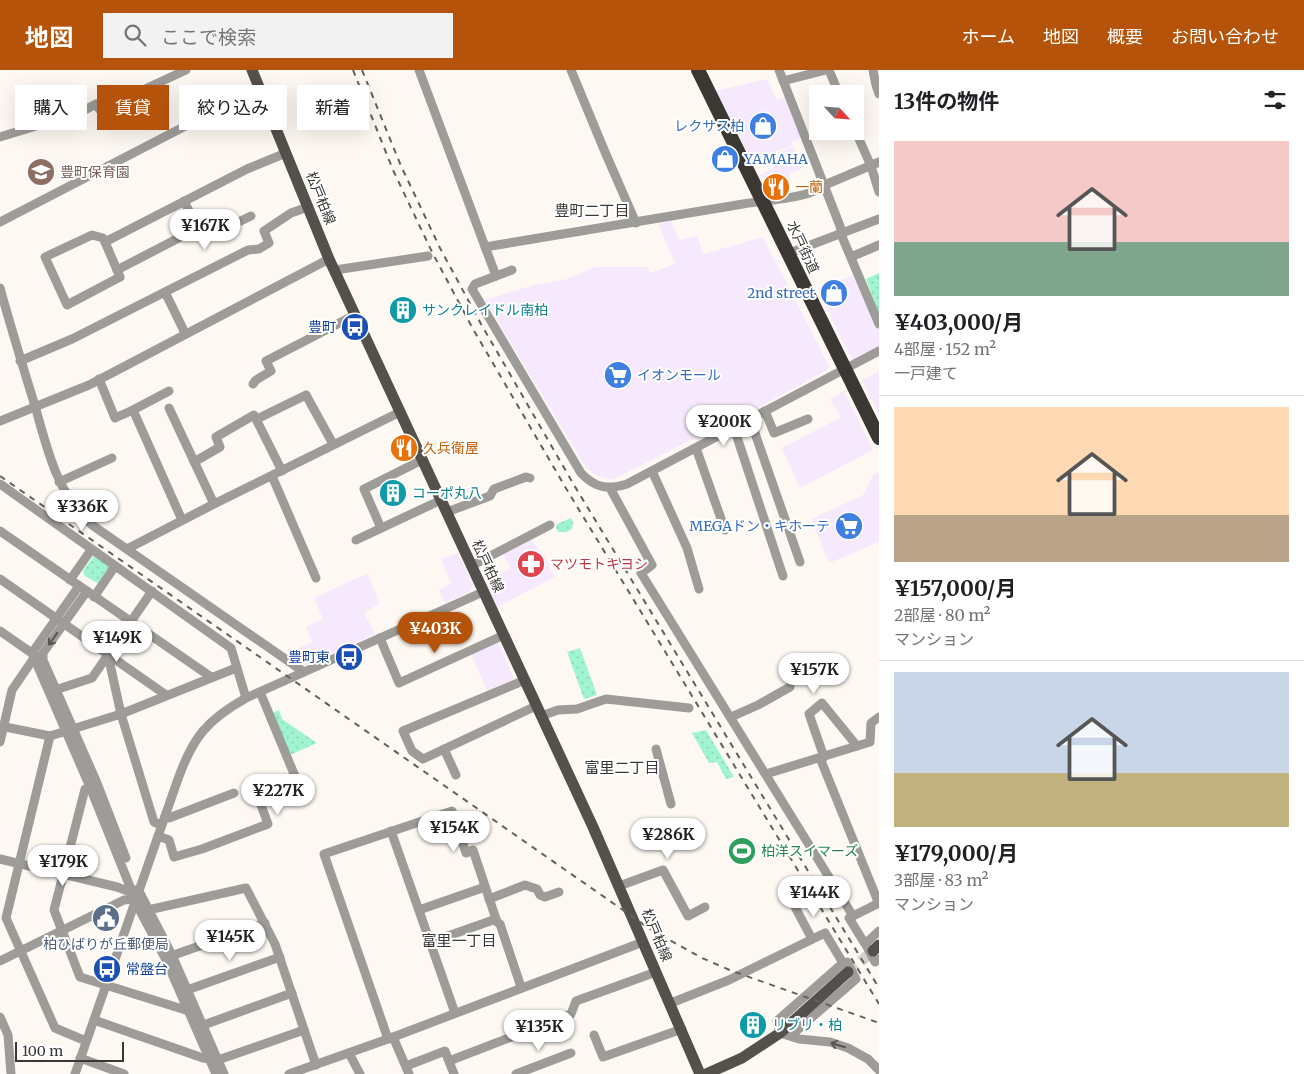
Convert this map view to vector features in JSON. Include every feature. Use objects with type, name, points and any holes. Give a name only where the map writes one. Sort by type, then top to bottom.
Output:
[{"type":"highway","name":"水戸街道","points":[[698,70],[879,438]]},
{"type":"main road","name":"松戸柏線","points":[[252,70],[258,85]]},
{"type":"main road","name":"松戸柏線","points":[[276,130],[355,315],[619,886],[682,1028],[700,1074]]},
{"type":"main road","points":[[706,1074],[742,1058],[780,1033],[845,968]]},
{"type":"street","points":[[0,137],[79,113],[96,104],[99,109],[186,70]]},
{"type":"street","points":[[419,70],[496,276]]},
{"type":"street","points":[[571,70],[636,223]]},
{"type":"street","points":[[779,70],[841,233],[879,324]]},
{"type":"street","points":[[783,81],[828,70],[835,85]]},
{"type":"street","points":[[874,70],[879,94]]},
{"type":"street","points":[[0,222],[179,129]]},
{"type":"street","points":[[861,140],[875,164],[879,192]]},
{"type":"street","points":[[105,242],[247,169],[286,153]]},
{"type":"street","points":[[485,246],[636,223],[813,191],[875,164]]},
{"type":"street","points":[[184,201],[203,239],[251,216]]},
{"type":"street","points":[[20,361],[72,339],[248,250],[259,249],[270,243],[264,231],[291,213],[308,207]]},
{"type":"street","points":[[788,254],[879,218]]},
{"type":"street","points":[[117,270],[198,228]]},
{"type":"street","points":[[92,234],[103,238],[105,242],[120,277],[67,305],[45,258],[92,234]]},
{"type":"street","points":[[851,257],[879,245]]},
{"type":"street","points":[[335,270],[428,256]]},
{"type":"street","points":[[0,421],[99,379],[330,259]]},
{"type":"street","points":[[512,270],[475,284],[472,289],[581,472],[588,481],[596,485],[610,488],[627,484],[879,351]]},
{"type":"street","points":[[0,288],[48,454],[59,482],[68,498],[84,518],[304,672]]},
{"type":"street","points":[[165,292],[185,333]]},
{"type":"street","points":[[253,384],[271,371],[266,360],[355,315]]},
{"type":"street","points":[[99,379],[115,418],[169,390]]},
{"type":"street","points":[[257,420],[306,395],[333,444]]},
{"type":"street","points":[[169,408],[214,504]]},
{"type":"street","points":[[133,410],[182,520]]},
{"type":"street","points":[[765,411],[774,433],[808,419]]},
{"type":"street","points":[[127,549],[400,412]]},
{"type":"street","points":[[194,462],[220,447],[216,437],[254,415],[282,471]]},
{"type":"street","points":[[750,419],[800,562]]},
{"type":"street","points":[[734,428],[783,576]]},
{"type":"street","points":[[696,448],[725,530]]},
{"type":"street","points":[[59,482],[112,458]]},
{"type":"street","points":[[381,528],[364,488],[422,460]]},
{"type":"street","points":[[652,471],[687,548],[700,589]]},
{"type":"street","points":[[272,476],[316,578]]},
{"type":"street","points":[[447,512],[490,496],[494,489],[526,477],[530,478]]},
{"type":"street","points":[[0,484],[231,648],[246,698]]},
{"type":"street","points":[[610,488],[652,565],[641,573],[853,916]]},
{"type":"street","points":[[356,540],[441,500]]},
{"type":"street","points":[[471,566],[550,525]]},
{"type":"street","points":[[0,531],[211,677]]},
{"type":"street","points":[[70,580],[91,550]]},
{"type":"street","points":[[0,742],[12,690],[36,657],[43,653],[60,621],[87,591],[115,566]]},
{"type":"street","points":[[0,579],[166,695]]},
{"type":"street","points":[[52,691],[92,678],[152,591]]},
{"type":"street","points":[[75,1074],[136,894],[185,760],[198,736],[218,715],[246,698],[483,592]]},
{"type":"street","points":[[0,631],[36,657],[94,785],[136,894],[188,990],[193,1012]]},
{"type":"street","points":[[380,638],[399,683],[504,635]]},
{"type":"street","points":[[108,655],[121,714],[154,822],[163,821],[234,793]]},
{"type":"street","points":[[2,727],[50,736],[121,714],[236,668]]},
{"type":"street","points":[[525,680],[403,731],[412,751],[423,759],[539,711],[577,709],[606,700],[690,708]]},
{"type":"street","points":[[731,717],[758,705],[790,687]]},
{"type":"street","points":[[158,836],[169,840],[174,857],[202,849],[268,824],[257,794],[296,781],[260,692]]},
{"type":"street","points":[[856,746],[822,703],[809,714],[822,757],[879,903],[849,918],[874,950]]},
{"type":"street","points":[[766,774],[870,742],[871,723],[879,716]]},
{"type":"street","points":[[50,736],[6,918],[55,1028],[86,1041]]},
{"type":"street","points":[[444,749],[456,775]]},
{"type":"street","points":[[656,749],[670,804]]},
{"type":"street","points":[[94,785],[85,790],[54,910],[80,977],[193,1012]]},
{"type":"street","points":[[454,1074],[445,1051],[407,1070],[390,1038],[324,854],[452,811],[466,853],[473,850],[521,987]]},
{"type":"street","points":[[391,831],[455,1013]]},
{"type":"street","points":[[0,859],[117,887],[136,894],[148,910],[214,1059],[224,1074]]},
{"type":"street","points":[[619,886],[662,870],[688,916],[706,907]]},
{"type":"street","points":[[489,899],[525,885],[537,889],[540,895],[545,897],[559,892]]},
{"type":"street","points":[[420,910],[485,887]]},
{"type":"street","points":[[148,910],[246,888],[265,922],[280,957],[316,1064]]},
{"type":"street","points":[[0,961],[136,894]]},
{"type":"street","points":[[795,908],[812,939]]},
{"type":"street","points":[[431,942],[496,919]]},
{"type":"street","points":[[169,956],[265,922]]},
{"type":"street","points":[[874,950],[879,931]]},
{"type":"street","points":[[670,1004],[729,980],[825,933],[845,968]]},
{"type":"street","points":[[289,1074],[390,1038],[643,942]]},
{"type":"street","points":[[188,990],[280,957]]},
{"type":"street","points":[[792,1037],[795,1032],[856,979],[847,962],[845,968]]},
{"type":"street","points":[[449,1061],[571,1014],[576,1001],[656,972]]},
{"type":"street","points":[[199,1026],[292,993]]},
{"type":"street","points":[[0,1017],[8,1035],[11,1074]]},
{"type":"street","points":[[94,1020],[203,1058],[214,1059],[304,1030]]},
{"type":"street","points":[[594,1035],[603,1057],[682,1028]]},
{"type":"street","points":[[780,1033],[799,1040],[830,1042],[848,1048],[868,1059],[879,1070]]},
{"type":"street","points":[[349,1053],[360,1074]]},
{"type":"street","points":[[516,1074],[571,1053]]},
{"type":"street","points":[[80,1058],[124,1074]]},
{"type":"street","points":[[214,1059],[216,1074]]},
{"type":"shaded area","points":[[767,79],[777,100],[787,96],[803,137],[792,142],[793,145],[752,160],[715,91]]},
{"type":"shaded area","points":[[794,146],[802,169],[790,173],[788,191],[773,199],[760,175],[774,168],[772,155]]},
{"type":"shaded area","points":[[671,221],[679,240],[698,236],[703,254],[763,237],[829,366],[827,370],[703,438],[693,439],[612,480],[600,477],[585,466],[485,300],[534,285],[567,279],[595,267],[647,267],[650,273],[675,264],[658,224]]},
{"type":"shaded area","points":[[858,274],[879,327],[879,350],[853,363],[817,288]]},
{"type":"shaded area","points":[[879,371],[879,415],[862,380]]},
{"type":"shaded area","points":[[844,391],[873,450],[800,488],[782,448],[841,417],[830,399]]},
{"type":"shaded area","points":[[879,472],[879,542],[829,563],[811,519],[863,495],[873,475]]},
{"type":"shaded area","points":[[531,539],[546,559],[555,577],[495,608],[483,583],[511,568],[503,554]]},
{"type":"shaded area","points":[[458,553],[473,585],[469,592],[445,603],[439,590],[451,583],[441,559]]},
{"type":"shaded area","points":[[368,573],[379,604],[364,613],[375,634],[303,667],[297,649],[312,642],[306,627],[323,619],[314,598]]},
{"type":"shaded area","points":[[498,642],[514,679],[487,691],[471,654]]},
{"type":"green space","points":[[879,273],[879,314],[866,279]]},
{"type":"green space","points":[[571,518],[573,522],[572,529],[566,532],[558,532],[557,524]]},
{"type":"green space","points":[[95,554],[110,565],[97,583],[84,575],[83,571]]},
{"type":"green space","points":[[580,648],[597,695],[584,699],[567,652]]},
{"type":"green space","points":[[279,710],[282,719],[317,743],[290,755],[273,715],[274,712]]},
{"type":"green space","points":[[706,730],[734,777],[726,779],[717,762],[709,763],[692,733]]},
{"type":"tunnel","points":[[848,972],[873,951]]},
{"type":"railway","points":[[353,70],[393,170],[432,252],[473,329],[567,490],[879,1004]]},
{"type":"railway","points":[[362,70],[401,166],[440,248],[481,324],[574,485],[879,988]]},
{"type":"railway","points":[[0,476],[653,931],[702,958],[732,971],[879,1023]]},
{"type":"place","name":"レクサス柏","points":[[763,126]]},
{"type":"place","name":"YAMAHA","points":[[725,159]]},
{"type":"place","name":"豊町保育園","points":[[41,172]]},
{"type":"place","name":"一蘭","points":[[776,187]]},
{"type":"place","name":"2nd street","points":[[834,293]]},
{"type":"place","name":"サンクレイドル南柏","points":[[403,310]]},
{"type":"place","name":"豊町","points":[[355,327]]},
{"type":"place","name":"イオンモール","points":[[618,375]]},
{"type":"place","name":"久兵衛屋","points":[[404,448]]},
{"type":"place","name":"コーポ丸八","points":[[393,493]]},
{"type":"place","name":"MEGAドン・キホーテ","points":[[849,526]]},
{"type":"place","name":"マツモトキヨシ","points":[[531,564]]},
{"type":"place","name":"豊町東","points":[[349,657]]},
{"type":"place","name":"柏洋スイマーズ","points":[[742,851]]},
{"type":"place","name":"柏ひばりが丘郵便局","points":[[106,918]]},
{"type":"place","name":"常盤台","points":[[107,969]]},
{"type":"place","name":"リブリ・柏","points":[[753,1025]]},
{"type":"district","name":"豊町二丁目","points":[[592,210]]},
{"type":"district","name":"富里二丁目","points":[[622,767]]},
{"type":"district","name":"富里一丁目","points":[[459,940]]}]
